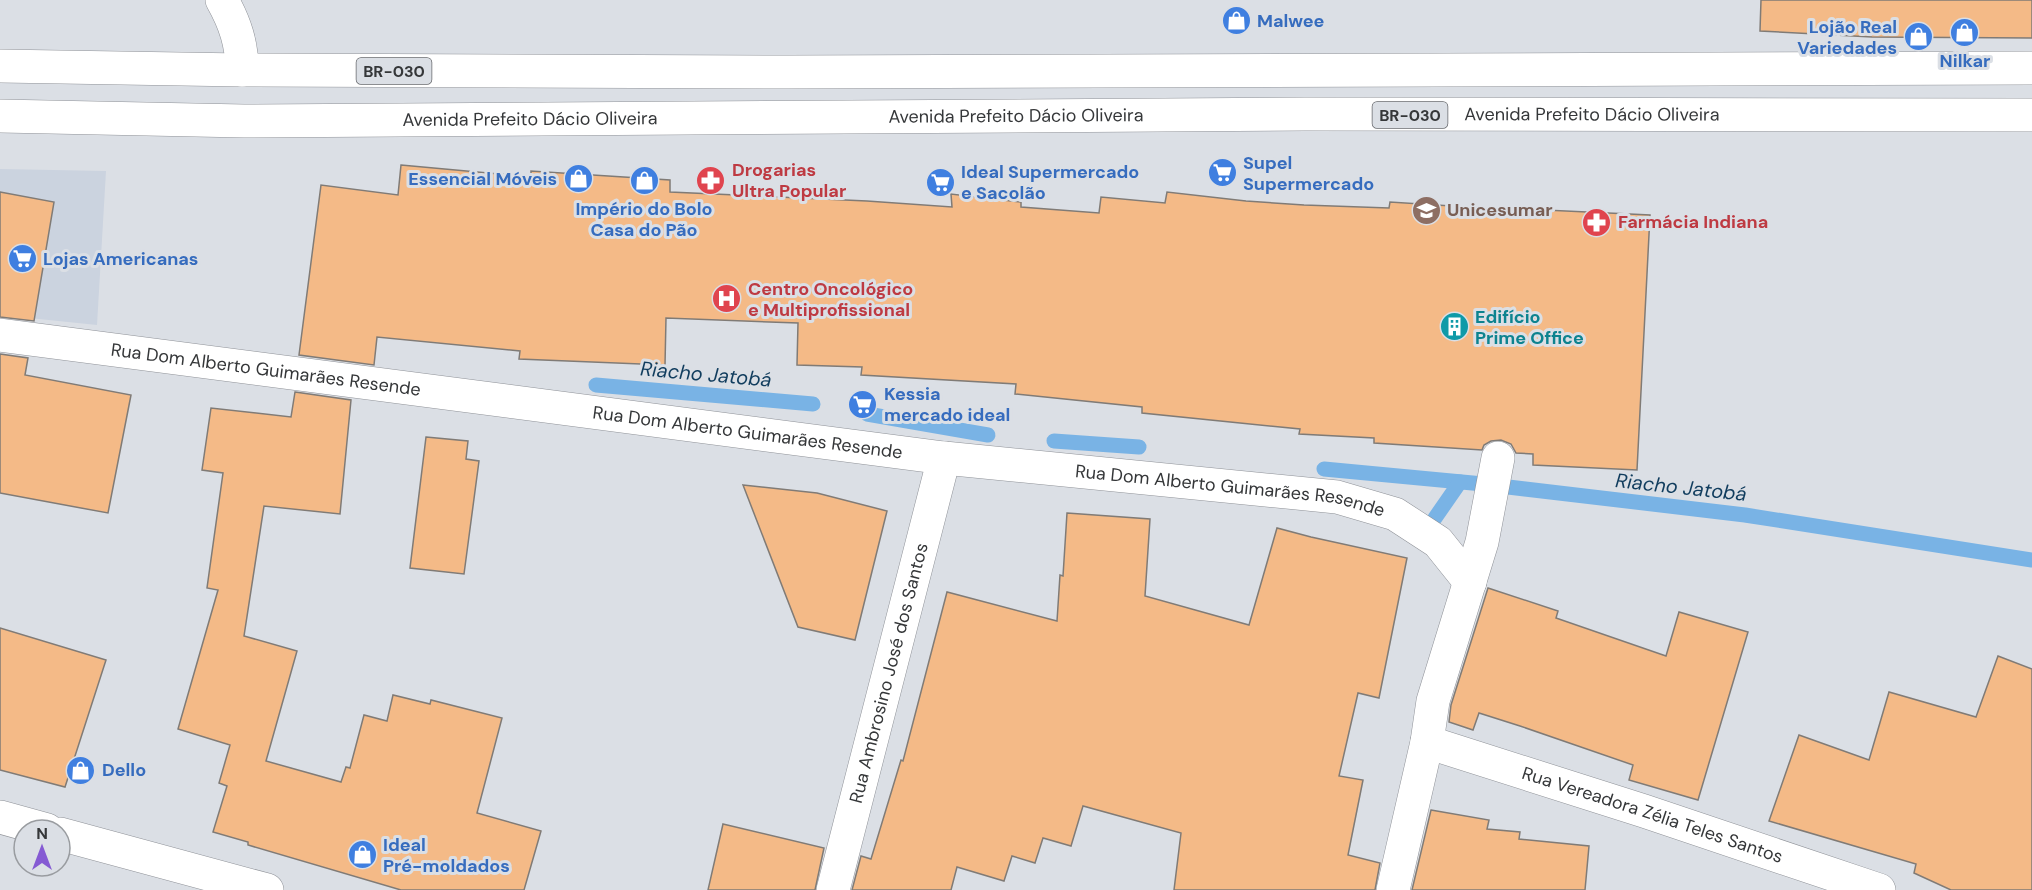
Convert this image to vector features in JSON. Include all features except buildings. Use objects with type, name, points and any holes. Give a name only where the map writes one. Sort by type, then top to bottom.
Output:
[{"type":"main road","points":[[222,0],[239,36],[242,70]]},
{"type":"main road","name":"BR-030","points":[[0,66],[242,70],[788,72],[2032,68]]},
{"type":"main road","name":"Avenida Prefeito Dácio Oliveira","points":[[0,116],[244,121],[1293,114],[2032,116]]},
{"type":"main road","name":"Rua Dom Alberto Guimarães Resende","points":[[0,335],[944,458],[1337,497],[1395,514],[1438,542],[1470,582]]},
{"type":"main road","name":"Rua Ambrosino José dos Santos","points":[[833,890],[944,458]]},
{"type":"main road","points":[[1393,890],[1427,742],[1433,701],[1482,542],[1498,458]]},
{"type":"main road","name":"Rua Vereadora Zélia Teles Santos","points":[[1427,742],[1644,811],[1879,890]]},
{"type":"main road","points":[[72,837],[267,890]]},
{"type":"shaded area","points":[[0,169],[106,171],[97,325],[0,315]]},
{"type":"waterway","name":"Riacho Jatobá","points":[[596,385],[813,404]]},
{"type":"waterway","name":"Riacho Jatobá","points":[[867,414],[988,435]]},
{"type":"waterway","name":"Riacho Jatobá","points":[[1054,441],[1139,447]]},
{"type":"waterway","name":"Riacho Jatobá","points":[[1324,469],[1483,484],[1745,515],[2032,560]]},
{"type":"waterway","points":[[1435,518],[1460,482]]},
{"type":"place","name":"Malwee","points":[[1236,21]]},
{"type":"place","name":"Nilkar","points":[[1965,32]]},
{"type":"place","name":"Lojão Real Variedades","points":[[1918,37]]},
{"type":"place","name":"Supel Supermercado","points":[[1222,173]]},
{"type":"place","name":"Essencial Móveis","points":[[578,179]]},
{"type":"place","name":"Império do Bolo Casa do Pão","points":[[644,180]]},
{"type":"place","name":"Drogarias Ultra Popular","points":[[711,180]]},
{"type":"place","name":"Ideal Supermercado e Sacolão","points":[[940,182]]},
{"type":"place","name":"Unicesumar","points":[[1426,210]]},
{"type":"place","name":"Farmácia Indiana","points":[[1597,222]]},
{"type":"place","name":"Lojas Americanas","points":[[22,259]]},
{"type":"place","name":"Centro Oncológico e Multiprofissional","points":[[727,299]]},
{"type":"place","name":"Edifício Prime Office","points":[[1454,327]]},
{"type":"place","name":"Kessia mercado ideal","points":[[863,404]]},
{"type":"place","name":"Dello","points":[[81,770]]},
{"type":"place","name":"Ideal Pré-moldados","points":[[362,855]]}]
